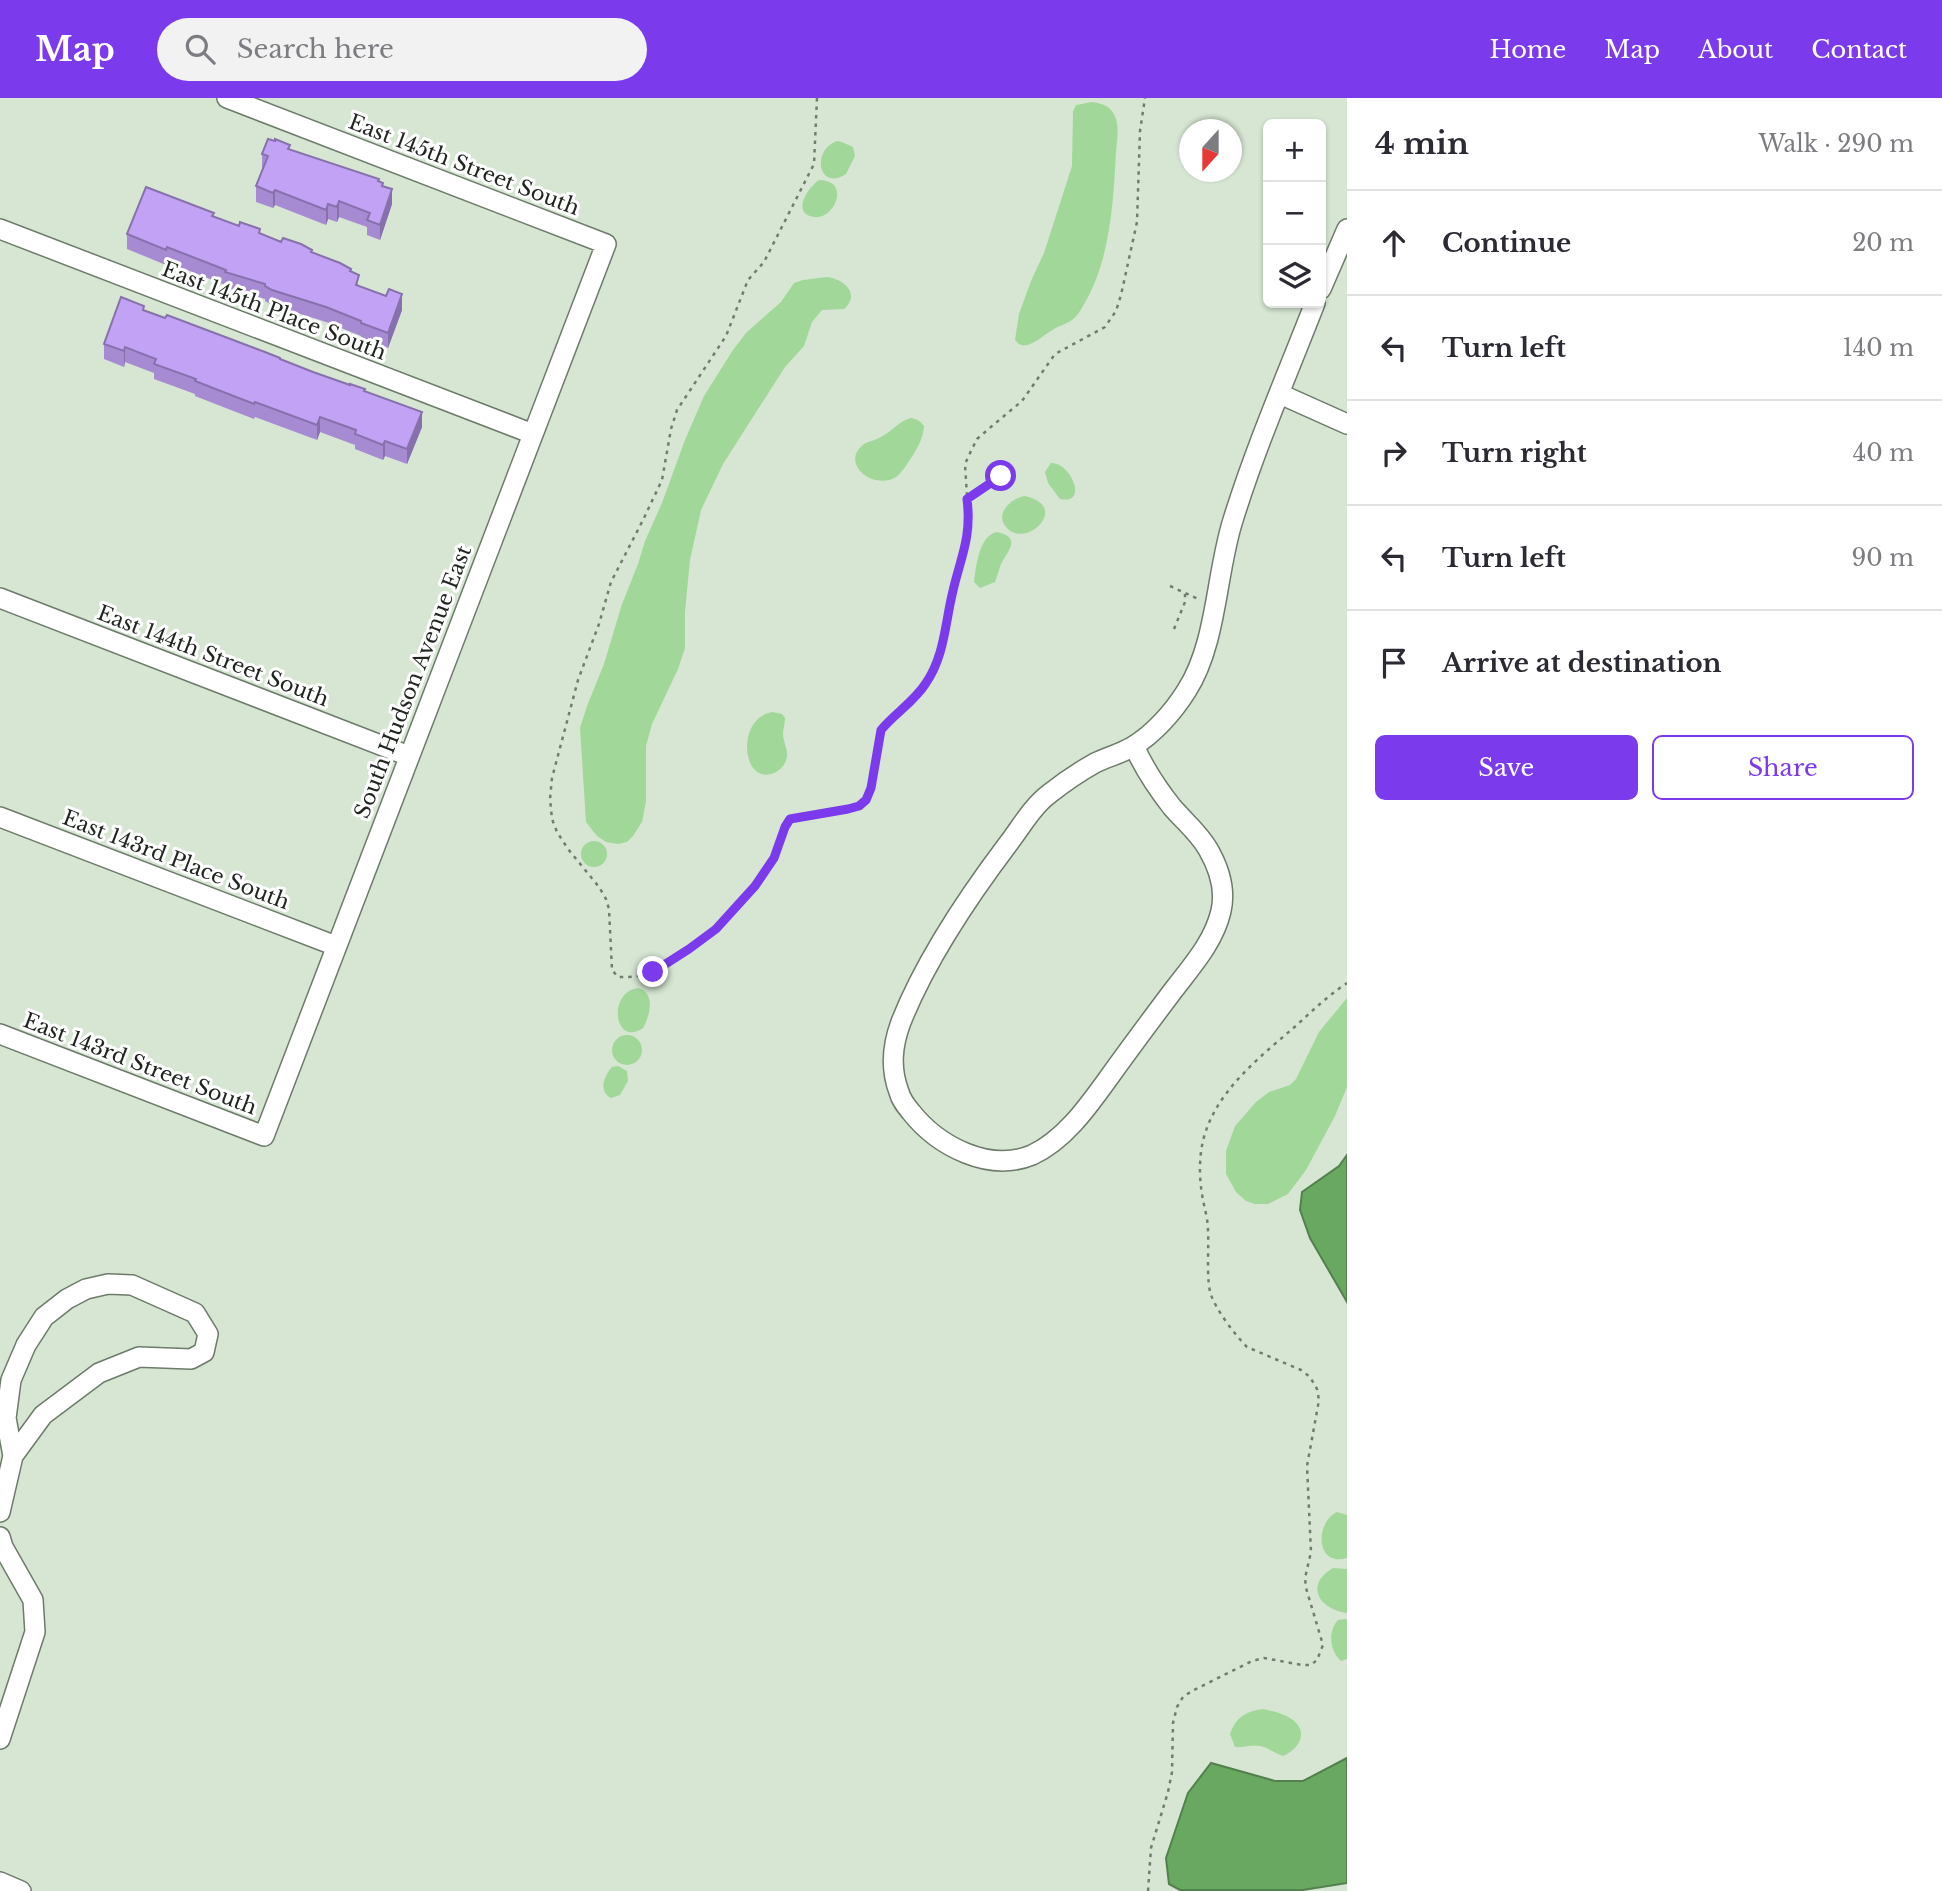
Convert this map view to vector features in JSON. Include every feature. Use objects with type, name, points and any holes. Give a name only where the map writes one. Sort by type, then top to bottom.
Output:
[{"type":"street","name":"East 145th Street South","points":[[228,98],[606,244]]},
{"type":"street","name":"East 145th Place South","points":[[0,229],[533,434]]},
{"type":"street","points":[[1326,277],[1347,229]]},
{"type":"street","name":"South Hudson Avenue East","points":[[264,1136],[606,244]]},
{"type":"street","points":[[1134,746],[1154,784],[1201,838],[1218,869],[1222,886],[1222,909],[1210,941],[1089,1104],[1051,1144],[1019,1159],[986,1159],[968,1155],[951,1146],[921,1123],[900,1097],[892,1058],[901,1024],[923,975],[961,912],[998,857],[1043,799],[1096,763],[1134,746],[1151,732],[1189,687],[1205,651],[1233,518],[1313,308]]},
{"type":"street","points":[[1280,394],[1347,424]]},
{"type":"street","name":"East 144th Street South","points":[[0,598],[409,756]]},
{"type":"street","name":"East 143rd Place South","points":[[0,817],[336,946]]},
{"type":"street","name":"East 143rd Street South","points":[[0,1034],[264,1136]]},
{"type":"street","points":[[0,1511],[13,1456],[43,1415],[99,1373],[139,1357],[191,1359],[204,1352],[208,1335],[195,1313],[132,1285],[108,1284],[86,1289],[44,1317],[26,1345],[10,1380],[6,1418],[13,1456]]},
{"type":"street","points":[[0,1537],[33,1600],[35,1632],[0,1739]]},
{"type":"street","points":[[0,1882],[21,1891]]},
{"type":"path","points":[[817,98],[814,164],[764,262],[748,280],[726,336],[674,416],[662,480],[611,582],[574,693],[550,791],[552,819],[557,832],[606,899],[612,970],[618,977],[653,972],[716,929],[761,878],[790,819],[859,806],[868,796],[881,730],[925,686],[941,651],[952,595],[967,544],[969,528],[965,464],[977,439],[1023,401],[1055,354],[1105,327],[1116,311],[1137,222],[1140,131],[1145,98]]},
{"type":"path","points":[[967,499],[1001,476],[1018,475]]},
{"type":"path","points":[[1170,586],[1214,603]]},
{"type":"path","points":[[1174,629],[1185,602],[1185,594]]},
{"type":"path","points":[[1148,1891],[1152,1848],[1172,1772],[1173,1723],[1183,1697],[1252,1661],[1264,1658],[1311,1665],[1317,1660],[1323,1645],[1306,1578],[1311,1552],[1307,1466],[1319,1400],[1317,1389],[1310,1377],[1301,1370],[1247,1347],[1219,1309],[1211,1293],[1208,1225],[1200,1174],[1205,1135],[1225,1096],[1269,1048],[1347,983]]},
{"type":"shaded area","points":[[1092,102],[1109,108],[1117,125],[1111,215],[1103,257],[1089,296],[1078,314],[1038,340],[1026,345],[1020,344],[1015,340],[1019,314],[1044,253],[1072,166],[1073,111],[1076,105]]},
{"type":"shaded area","points":[[837,141],[853,147],[855,156],[846,174],[829,178],[821,168],[821,160],[829,146]]},
{"type":"shaded area","points":[[819,180],[835,186],[837,199],[829,212],[815,217],[808,215],[802,206],[806,194]]},
{"type":"shaded area","points":[[827,277],[848,288],[851,293],[849,303],[844,309],[822,310],[812,322],[804,346],[785,367],[723,464],[701,510],[690,560],[685,648],[652,724],[646,746],[646,801],[642,822],[627,842],[606,842],[597,836],[586,822],[580,728],[645,541],[704,396],[733,350],[746,333],[781,302],[794,283]]},
{"type":"shaded area","points":[[911,418],[924,426],[922,438],[901,472],[887,480],[869,478],[862,473],[855,459],[857,451],[864,444],[883,436]]},
{"type":"shaded area","points":[[1051,463],[1065,469],[1074,483],[1074,496],[1069,499],[1060,499],[1048,483],[1045,472]]},
{"type":"shaded area","points":[[1024,496],[1038,501],[1044,508],[1045,516],[1041,524],[1033,530],[1024,534],[1014,533],[1003,522],[1003,512],[1014,500]]},
{"type":"shaded area","points":[[997,532],[1009,538],[1011,545],[995,582],[980,588],[974,582],[979,552],[986,539]]},
{"type":"shaded area","points":[[772,712],[782,714],[785,718],[783,734],[787,756],[779,770],[763,774],[755,770],[750,761],[748,738],[752,726],[760,717]]},
{"type":"shaded area","points":[[594,841],[603,845],[607,854],[603,863],[594,867],[585,863],[581,854],[585,845]]},
{"type":"shaded area","points":[[638,988],[644,991],[649,999],[648,1017],[643,1028],[633,1032],[626,1031],[620,1025],[618,1008],[628,992]]},
{"type":"shaded area","points":[[1347,998],[1347,1087],[1335,1116],[1306,1170],[1288,1194],[1268,1204],[1246,1201],[1236,1192],[1226,1174],[1226,1151],[1235,1126],[1256,1102],[1269,1092],[1290,1085],[1296,1079],[1319,1032]]},
{"type":"shaded area","points":[[627,1035],[637,1040],[642,1050],[637,1060],[627,1065],[617,1060],[612,1050],[617,1040]]},
{"type":"shaded area","points":[[618,1066],[627,1071],[628,1081],[620,1095],[611,1098],[603,1087],[612,1067]]},
{"type":"shaded area","points":[[1347,1155],[1347,1302],[1310,1238],[1300,1210],[1302,1192],[1339,1166]]},
{"type":"shaded area","points":[[1337,1512],[1347,1515],[1347,1558],[1336,1559],[1329,1556],[1322,1542],[1325,1525]]},
{"type":"shaded area","points":[[1333,1568],[1347,1569],[1347,1613],[1329,1607],[1317,1589],[1324,1575]]},
{"type":"shaded area","points":[[1345,1619],[1347,1659],[1341,1661],[1334,1652],[1331,1635],[1338,1620]]},
{"type":"shaded area","points":[[1263,1709],[1287,1716],[1300,1728],[1298,1744],[1289,1753],[1283,1756],[1254,1745],[1235,1747],[1230,1734],[1235,1724],[1246,1714]]},
{"type":"shaded area","points":[[1347,1758],[1347,1883],[1303,1890],[1180,1890],[1169,1884],[1166,1858],[1188,1793],[1211,1763],[1275,1781],[1303,1781]]},
{"type":"building","points":[[268,139],[290,145],[288,149],[379,179],[378,181],[383,183],[382,186],[392,189],[380,225],[367,220],[370,213],[339,201],[337,207],[328,204],[326,210],[275,190],[273,193],[256,186],[268,156],[262,154]]},
{"type":"building","points":[[146,187],[214,213],[212,216],[239,226],[240,222],[260,229],[259,233],[281,242],[283,238],[301,244],[312,250],[311,252],[351,269],[350,271],[359,275],[356,285],[386,296],[389,289],[402,294],[388,333],[326,307],[272,290],[265,284],[225,272],[226,270],[167,247],[166,250],[127,234]]},
{"type":"building","points":[[121,297],[144,306],[143,310],[165,318],[167,315],[422,412],[407,449],[385,441],[383,445],[355,434],[356,430],[320,417],[317,425],[255,402],[254,404],[154,364],[156,359],[125,347],[124,351],[104,344]]},
{"type":"route","points":[[653,972],[716,929],[755,886],[774,858],[790,819],[848,809],[859,806],[866,800],[871,788],[881,730],[925,686],[941,651],[952,595],[967,544],[967,499],[1001,476]]}]
